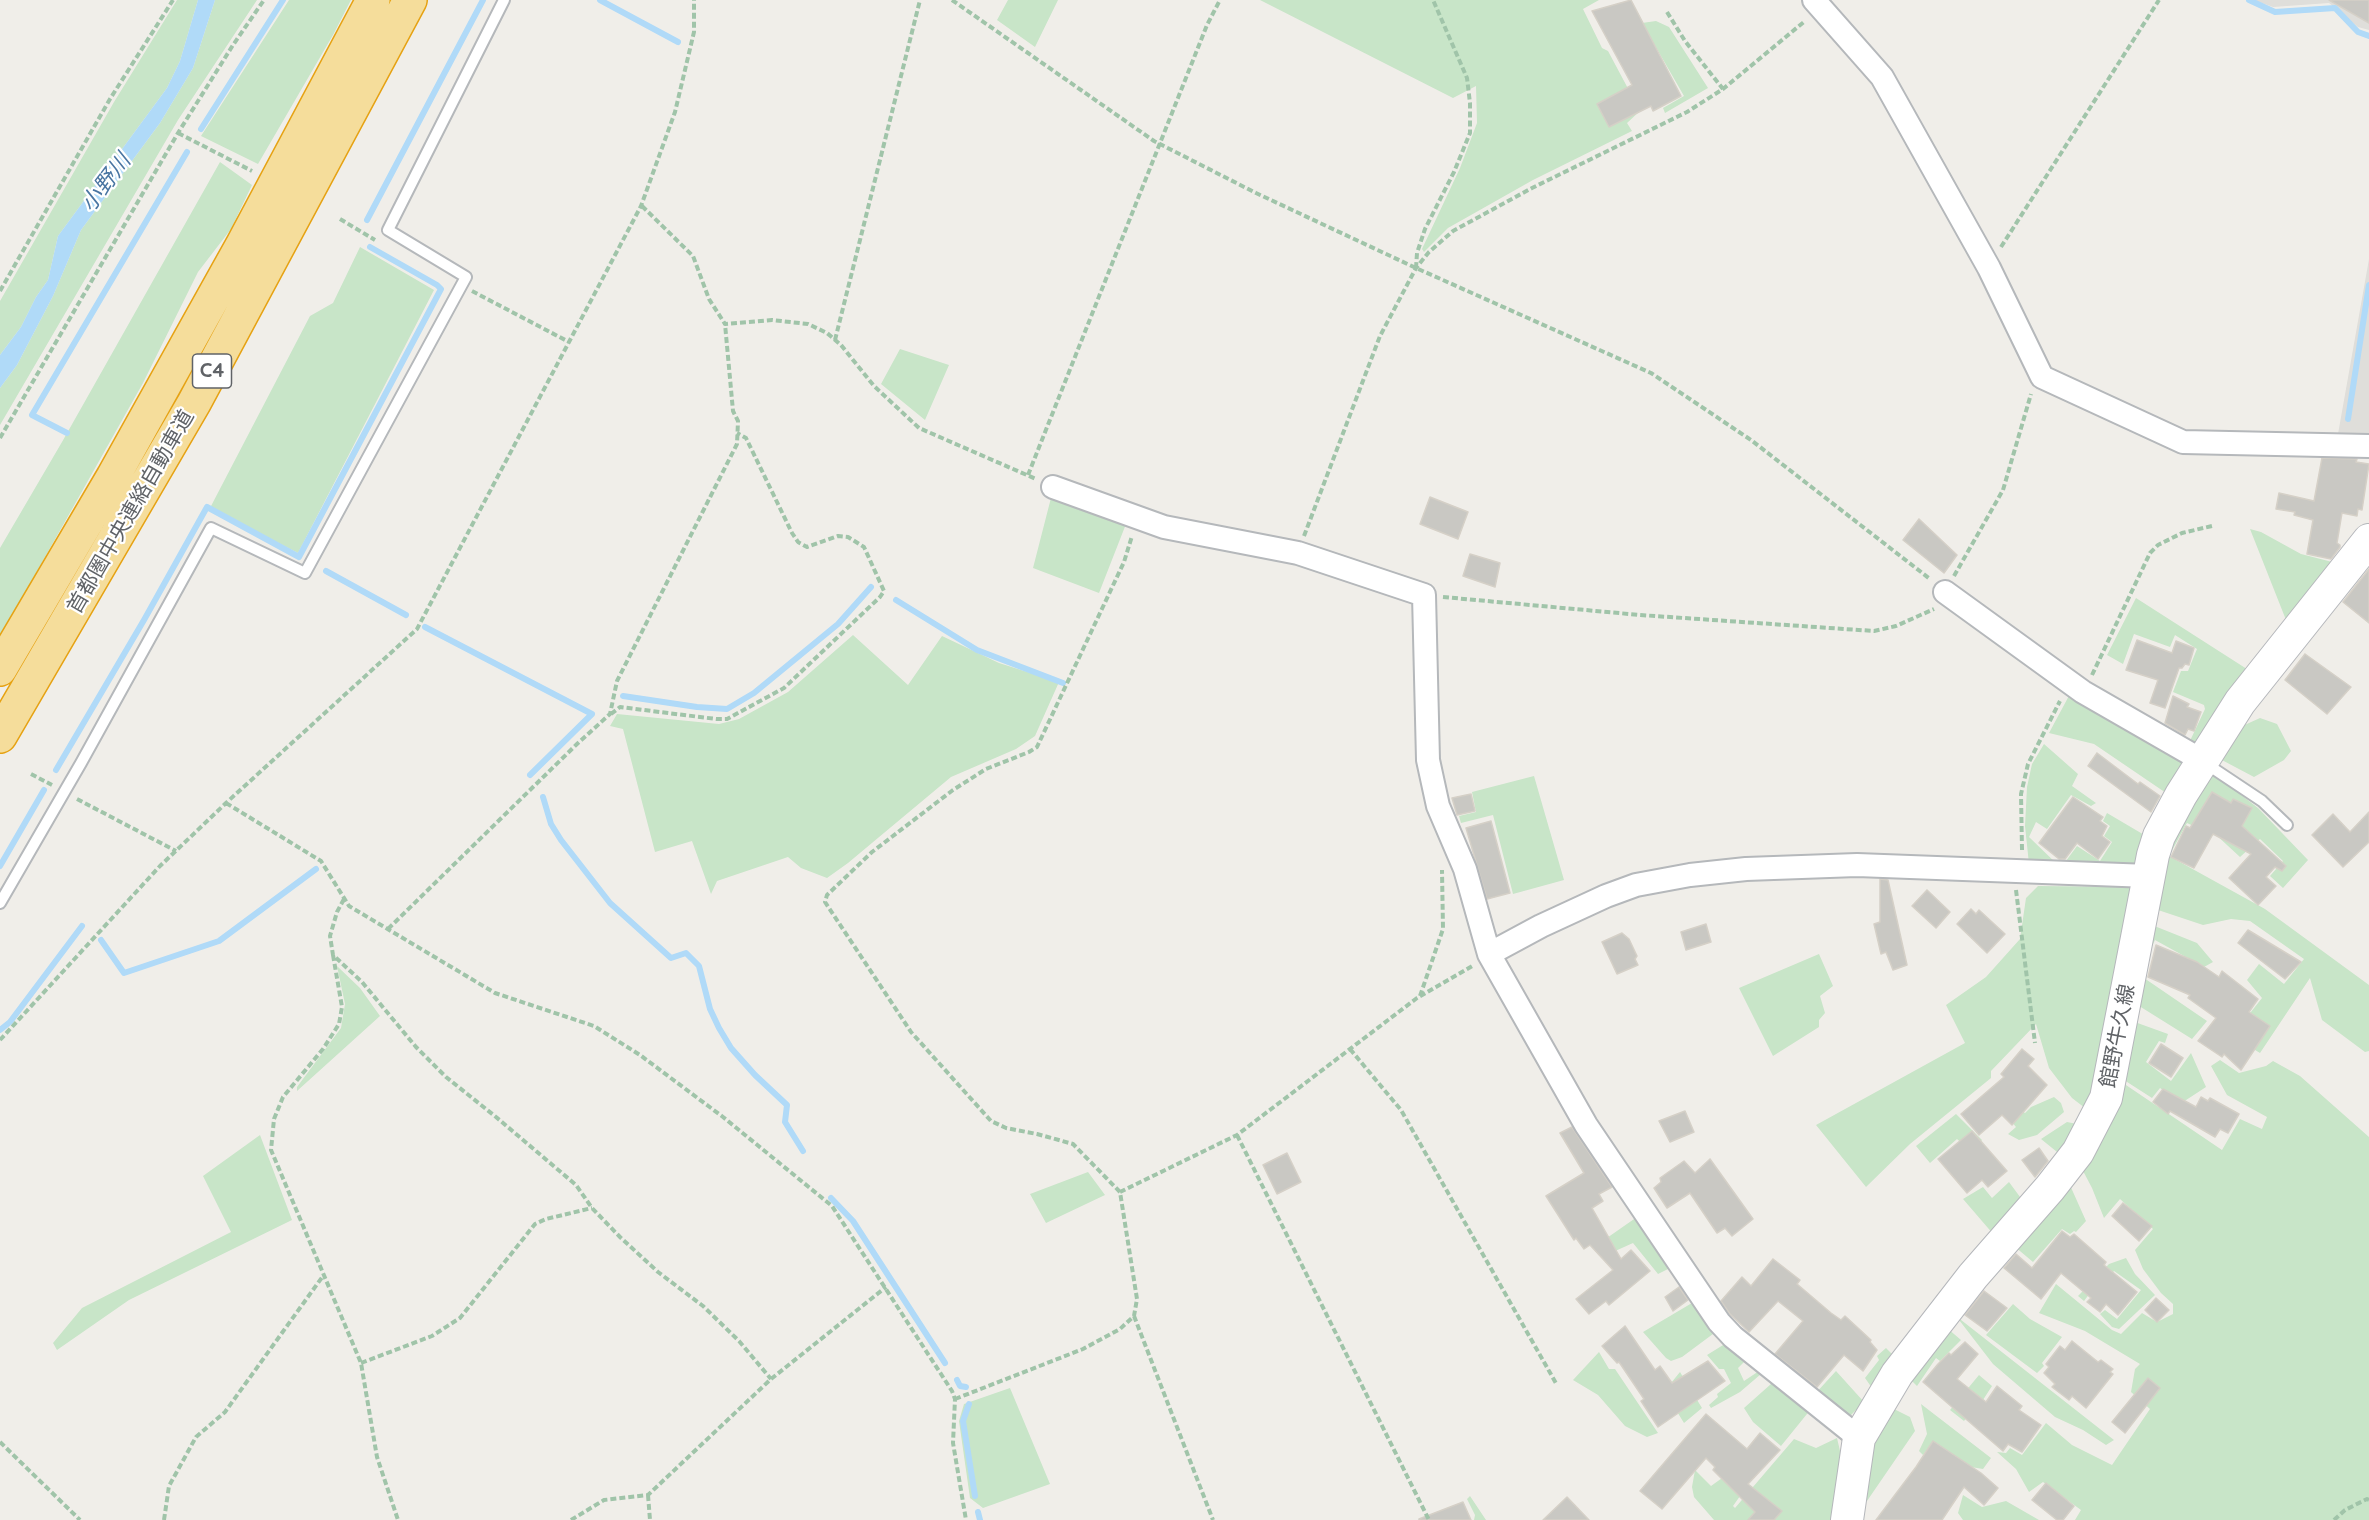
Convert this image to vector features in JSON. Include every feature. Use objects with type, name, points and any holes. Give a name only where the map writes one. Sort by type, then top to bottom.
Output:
[{"type":"highway","name":"首都圏中央連絡自動車道","points":[[0,669],[113,477],[243,244],[373,0]]},
{"type":"highway","name":"首都圏中央連絡自動車道","points":[[0,735],[194,403],[410,0]]},
{"type":"main road","name":"館野牛久線","points":[[1847,1520],[1859,1438],[1900,1370],[1973,1276],[2050,1188],[2078,1152],[2106,1098],[2149,876],[2159,836],[2181,795],[2240,702],[2369,540]]},
{"type":"street","points":[[1817,4],[1882,77],[1989,268],[2042,377],[2183,442],[2369,446]]},
{"type":"street","points":[[1053,487],[1164,527],[1298,553],[1424,595],[1428,760],[1438,806],[1466,869],[1489,954],[1586,1125],[1719,1322],[1733,1337],[1859,1438]]},
{"type":"street","points":[[1948,594],[2076,687],[2203,761]]},
{"type":"street","points":[[1489,954],[1541,926],[1606,896],[1636,885],[1690,875],[1746,869],[1857,865],[2149,876]]},
{"type":"lane","points":[[0,903],[65,792],[211,528],[305,573],[466,277],[388,230],[504,0]]},
{"type":"lane","points":[[2203,761],[2262,801],[2287,825]]},
{"type":"path","points":[[0,291],[110,99],[173,0]]},
{"type":"path","points":[[0,438],[178,133],[264,0]]},
{"type":"path","points":[[0,1040],[176,851],[417,629],[641,206],[675,111],[694,32],[694,0]]},
{"type":"path","points":[[835,340],[920,0]]},
{"type":"path","points":[[952,0],[1161,144],[1256,193],[1416,268],[1651,373],[1751,440],[1948,594]]},
{"type":"path","points":[[1028,476],[1207,25],[1220,0]]},
{"type":"path","points":[[1416,268],[1417,254],[1425,229],[1455,172],[1470,133],[1467,78],[1432,0]]},
{"type":"path","points":[[1989,268],[2018,218],[2159,0]]},
{"type":"path","points":[[1298,553],[1380,336],[1416,268],[1429,252],[1453,231],[1532,188],[1650,132],[1723,89],[1817,4]]},
{"type":"path","points":[[1667,12],[1723,89]]},
{"type":"path","points":[[178,133],[257,173]]},
{"type":"path","points":[[610,714],[617,681],[737,444],[738,433],[738,421],[733,411],[725,324],[709,299],[693,256],[641,206]]},
{"type":"path","points":[[725,324],[772,320],[808,324],[835,340],[874,386],[919,428],[1053,487]]},
{"type":"path","points":[[1424,595],[1640,615],[1874,631],[1896,626],[1935,608],[1948,594],[2003,490],[2029,398],[2042,377]]},
{"type":"path","points":[[388,929],[577,744],[620,707],[727,719],[784,688],[880,597],[884,591],[864,547],[848,537],[838,536],[807,547],[798,542],[746,438],[738,433]]},
{"type":"path","points":[[1138,518],[1124,562],[1037,747],[986,769],[953,790],[872,852],[827,895],[825,902],[911,1032],[991,1121],[1006,1128],[1073,1144],[1120,1192],[1135,1277],[1137,1299],[1134,1316],[1213,1520]]},
{"type":"path","points":[[2035,1043],[2020,871],[2021,794],[2028,764],[2128,603],[2150,553],[2158,545],[2182,532],[2212,526]]},
{"type":"path","points":[[32,774],[176,851]]},
{"type":"path","points":[[226,803],[321,861],[349,906],[495,993],[594,1026],[640,1055],[832,1206],[886,1287],[955,1399],[953,1443],[966,1520]]},
{"type":"path","points":[[1420,996],[1443,929],[1442,841],[1446,825]]},
{"type":"path","points":[[344,898],[330,936],[342,1007],[339,1024],[323,1049],[283,1097],[274,1119],[271,1150],[361,1363],[377,1457],[398,1520]]},
{"type":"path","points":[[1120,1192],[1237,1135],[1420,996],[1489,954]]},
{"type":"path","points":[[333,955],[362,982],[416,1047],[446,1077],[576,1185],[592,1208],[658,1272],[703,1306],[739,1341],[771,1379]]},
{"type":"path","points":[[1350,1049],[1401,1110],[1557,1385]]},
{"type":"path","points":[[1237,1135],[1429,1520]]},
{"type":"path","points":[[361,1363],[432,1336],[460,1318],[535,1224],[546,1219],[592,1208]]},
{"type":"path","points":[[164,1520],[169,1486],[196,1437],[225,1412],[323,1276]]},
{"type":"path","points":[[571,1520],[604,1500],[648,1496],[771,1379],[886,1287]]},
{"type":"path","points":[[955,1399],[1083,1349],[1120,1329],[1134,1316]]},
{"type":"path","points":[[0,1442],[80,1520]]},
{"type":"path","points":[[648,1496],[650,1520]]},
{"type":"path","points":[[2334,1520],[2345,1510],[2369,1500]]},
{"type":"shaded area","points":[[2254,0],[2369,0],[2369,30],[2358,27],[2329,3],[2273,7]]},
{"type":"shaded area","points":[[2369,259],[2369,436],[2338,434]]},
{"type":"green space","points":[[177,0],[198,0],[180,61],[167,88],[58,236],[48,280],[36,297],[21,327],[0,355],[0,301],[114,102]]},
{"type":"green space","points":[[215,0],[257,0],[178,120],[0,425],[0,388],[17,365],[53,296],[81,230],[160,123],[193,68]]},
{"type":"green space","points":[[289,0],[351,0],[258,164],[201,136]]},
{"type":"green space","points":[[1008,0],[1058,0],[1035,47],[997,20]]},
{"type":"green space","points":[[1260,0],[1599,0],[1583,9],[1602,48],[1608,51],[1640,111],[1627,123],[1632,131],[1533,180],[1448,228],[1424,252],[1422,249],[1460,168],[1477,123],[1476,86],[1453,98]]},
{"type":"green space","points":[[1656,21],[1669,27],[1708,88],[1665,113],[1663,108],[1684,96],[1642,23]]},
{"type":"green space","points":[[220,162],[252,185],[231,229],[198,272],[143,383],[0,637],[0,548]]},
{"type":"green space","points":[[360,247],[434,290],[298,553],[210,508],[310,316],[333,303]]},
{"type":"green space","points":[[900,349],[949,365],[925,420],[881,384]]},
{"type":"green space","points":[[1052,494],[1126,524],[1099,593],[1033,568]]},
{"type":"green space","points":[[2250,529],[2261,532],[2301,554],[2340,564],[2288,625]]},
{"type":"green space","points":[[2136,598],[2250,671],[2202,750],[2189,743],[2205,709],[2204,705],[2173,692],[2181,671],[2188,671],[2197,649],[2175,635],[2170,647],[2134,634],[2123,664],[2107,655]]},
{"type":"green space","points":[[853,635],[908,685],[942,636],[999,663],[1059,682],[1035,736],[1016,749],[951,777],[827,878],[801,868],[788,857],[717,881],[711,894],[692,841],[655,852],[623,729],[610,726],[617,714],[719,724],[739,719],[788,692]]},
{"type":"green space","points":[[2071,692],[2190,761],[2169,795],[2094,744],[2049,733]]},
{"type":"green space","points":[[2260,718],[2277,724],[2291,751],[2284,760],[2254,777],[2220,759],[2238,728]]},
{"type":"green space","points":[[2044,744],[2078,774],[2072,786],[2096,803],[2091,806],[2071,795],[2047,829],[2036,822],[2029,837],[2059,866],[2029,864],[2025,826],[2027,787],[2032,764]]},
{"type":"green space","points":[[2210,771],[2258,808],[2308,860],[2283,888],[2270,876],[2283,861],[2260,839],[2240,857],[2214,833],[2187,823],[2169,856],[2265,909],[2369,985],[2369,1051],[2365,1052],[2322,1020],[2310,978],[2260,1053],[2232,1036],[2262,998],[2247,980],[2259,964],[2284,984],[2304,959],[2250,921],[2231,919],[2203,925],[2155,909],[2165,849]]},
{"type":"green space","points":[[1534,776],[1564,880],[1513,894],[1493,815],[1461,823],[1459,816],[1476,812],[1472,792]]},
{"type":"green space","points":[[2107,813],[2146,836],[2135,872],[2063,865],[2077,846],[2100,861],[2112,842],[2104,836],[2110,826],[2103,821]]},
{"type":"green space","points":[[2038,886],[2134,887],[2101,1073],[2085,1108],[2072,1098],[2049,1068],[2036,1024],[1991,1071],[1991,1078],[1910,1144],[1866,1187],[1816,1125],[1965,1043],[1946,1005],[1986,977],[2020,939],[2026,898]]},
{"type":"green space","points":[[2152,925],[2197,943],[2213,962],[2204,967],[2155,940],[2141,969]]},
{"type":"green space","points":[[1819,954],[1833,986],[1820,996],[1825,1013],[1819,1020],[1819,1027],[1773,1056],[1739,988]]},
{"type":"green space","points":[[337,966],[360,988],[380,1016],[297,1091],[297,1087],[341,1028],[345,1004]]},
{"type":"green space","points":[[2144,978],[2207,1021],[2192,1039],[2136,1004]]},
{"type":"green space","points":[[2132,1021],[2168,1034],[2165,1043],[2159,1041],[2146,1062],[2171,1081],[2191,1053],[2206,1087],[2180,1104],[2160,1088],[2152,1098],[2124,1080]]},
{"type":"green space","points":[[2220,1060],[2239,1073],[2266,1066],[2273,1061],[2300,1076],[2369,1137],[2369,1520],[2075,1520],[2081,1510],[2043,1482],[2029,1492],[2016,1469],[1997,1452],[2006,1453],[2010,1448],[2022,1455],[2046,1423],[2072,1445],[2112,1465],[2150,1409],[2131,1392],[2135,1369],[2140,1364],[2085,1331],[2039,1313],[2056,1284],[2112,1330],[2121,1334],[2142,1313],[2157,1322],[2173,1314],[2173,1304],[2161,1293],[2143,1269],[2135,1250],[2153,1229],[2120,1199],[2104,1218],[2082,1169],[2123,1083],[2222,1150],[2240,1119],[2262,1129],[2267,1117],[2227,1095],[2211,1066]]},
{"type":"green space","points":[[2054,1097],[2061,1103],[2064,1112],[2037,1135],[2019,1140],[2008,1134],[2016,1127],[2006,1115],[2014,1105],[2025,1113],[2031,1107]]},
{"type":"green space","points":[[1956,1114],[1982,1140],[1971,1152],[1957,1139],[1930,1163],[1916,1146]]},
{"type":"green space","points":[[2067,1122],[2082,1125],[2062,1156],[2041,1139]]},
{"type":"green space","points":[[260,1135],[292,1220],[129,1300],[57,1350],[53,1343],[82,1308],[231,1232],[203,1176]]},
{"type":"green space","points":[[1088,1172],[1105,1195],[1046,1223],[1030,1194]]},
{"type":"green space","points":[[2009,1182],[2023,1201],[1994,1235],[1963,1199],[1983,1187],[1992,1198]]},
{"type":"green space","points":[[2069,1183],[2086,1221],[2076,1232],[2070,1234],[2062,1229],[2033,1262],[2014,1246]]},
{"type":"green space","points":[[1637,1217],[1672,1267],[1658,1274],[1633,1243],[1613,1252],[1604,1240]]},
{"type":"green space","points":[[2126,1258],[2135,1274],[2155,1295],[2119,1329],[2112,1327],[2100,1314],[2105,1310],[2117,1319],[2141,1290],[2114,1271],[2099,1287],[2096,1285],[2084,1301],[2078,1296],[2109,1264]]},
{"type":"green space","points":[[1692,1303],[1717,1331],[1682,1357],[1671,1361],[1643,1332]]},
{"type":"green space","points":[[2013,1304],[2030,1319],[2062,1337],[2037,1373],[1986,1335]]},
{"type":"green space","points":[[1956,1316],[2114,1440],[2106,1445],[2083,1430],[2055,1417],[1993,1364]]},
{"type":"green space","points":[[1947,1328],[1961,1340],[1940,1361],[1936,1358],[1917,1386],[1911,1380]]},
{"type":"green space","points":[[1728,1342],[1745,1361],[1738,1368],[1744,1381],[1759,1371],[1761,1374],[1740,1392],[1711,1408],[1709,1405],[1718,1397],[1717,1394],[1731,1383],[1724,1369],[1719,1369],[1707,1355]]},
{"type":"green space","points":[[1886,1348],[1896,1358],[1872,1388],[1865,1378],[1879,1360],[1877,1356]]},
{"type":"green space","points":[[1599,1352],[1609,1369],[1615,1369],[1658,1433],[1647,1437],[1625,1426],[1598,1395],[1573,1380]]},
{"type":"green space","points":[[1836,1371],[1864,1402],[1846,1420],[1815,1394]]},
{"type":"green space","points":[[1680,1372],[1702,1408],[1684,1423],[1676,1410],[1671,1383]]},
{"type":"green space","points":[[1979,1375],[1992,1386],[1981,1403],[1977,1403],[1964,1421],[1950,1410]]},
{"type":"green space","points":[[1780,1383],[1811,1409],[1781,1446],[1753,1422],[1744,1408],[1771,1384]]},
{"type":"green space","points":[[1010,1388],[1050,1484],[983,1508],[970,1498],[959,1421],[964,1404]]},
{"type":"green space","points":[[1921,1404],[1991,1458],[1983,1469],[1971,1467],[1933,1441],[1923,1455],[1919,1451],[1927,1434]]},
{"type":"green space","points":[[1892,1408],[1910,1417],[1915,1431],[1867,1501],[1858,1501],[1865,1466],[1878,1433]]},
{"type":"green space","points":[[1837,1438],[1840,1451],[1840,1474],[1834,1520],[1714,1520],[1694,1497],[1692,1487],[1695,1470],[1711,1486],[1736,1468],[1750,1482],[1733,1506],[1735,1508],[1794,1439],[1816,1448]]},
{"type":"green space","points":[[1963,1495],[1982,1507],[2006,1501],[2039,1520],[1963,1520],[1958,1513]]},
{"type":"green space","points":[[1470,1496],[1486,1520],[1474,1520],[1475,1515],[1467,1499]]},
{"type":"water","name":"小野川","points":[[198,0],[215,0],[193,68],[160,123],[81,230],[53,296],[17,365],[0,388],[0,355],[21,327],[36,297],[48,280],[58,236],[167,88],[180,61]]},
{"type":"building","points":[[1631,0],[1681,96],[1653,111],[1651,106],[1609,127],[1597,104],[1632,85],[1592,11]]},
{"type":"building","points":[[2329,0],[2369,0],[2369,23]]},
{"type":"building","points":[[2322,458],[2357,459],[2356,462],[2369,464],[2362,510],[2358,509],[2357,516],[2342,513],[2337,543],[2340,547],[2331,559],[2307,554],[2313,520],[2294,515],[2295,512],[2276,509],[2279,493],[2314,501]]},
{"type":"building","points":[[1430,497],[1468,512],[1458,539],[1420,524]]},
{"type":"building","points":[[1919,519],[1957,555],[1944,573],[1903,540]]},
{"type":"building","points":[[1470,554],[1500,563],[1495,587],[1463,576]]},
{"type":"building","points":[[2369,569],[2369,623],[2343,602]]},
{"type":"building","points":[[2137,640],[2172,653],[2176,641],[2194,648],[2189,665],[2185,664],[2179,668],[2165,708],[2150,703],[2158,680],[2126,670]]},
{"type":"building","points":[[2305,654],[2351,687],[2327,714],[2285,680]]},
{"type":"building","points":[[2173,696],[2189,704],[2187,707],[2201,712],[2194,731],[2188,729],[2185,735],[2165,723]]},
{"type":"building","points":[[2097,753],[2138,784],[2140,782],[2160,796],[2151,812],[2088,766]]},
{"type":"building","points":[[2212,792],[2231,803],[2233,799],[2252,808],[2242,826],[2286,866],[2282,871],[2275,867],[2266,877],[2276,886],[2258,905],[2229,878],[2251,854],[2213,834],[2194,868],[2171,857],[2186,826],[2190,828]]},
{"type":"building","points":[[1471,794],[1475,811],[1457,815],[1452,798]]},
{"type":"building","points":[[2073,797],[2103,817],[2100,821],[2107,826],[2102,836],[2110,842],[2098,859],[2077,843],[2065,859],[2059,859],[2039,843]]},
{"type":"building","points":[[2369,812],[2369,842],[2343,867],[2312,835],[2333,814],[2350,832]]},
{"type":"building","points":[[1491,821],[1510,893],[1487,899],[1466,828]]},
{"type":"building","points":[[1880,879],[1888,880],[1907,965],[1893,970],[1886,952],[1881,954],[1874,924],[1880,922]]},
{"type":"building","points":[[1927,890],[1950,912],[1936,928],[1912,906]]},
{"type":"building","points":[[1971,909],[1976,914],[1979,910],[2005,934],[1987,953],[1957,924]]},
{"type":"building","points":[[1706,924],[1711,942],[1686,950],[1681,932]]},
{"type":"building","points":[[2248,930],[2301,962],[2285,979],[2238,943]]},
{"type":"building","points":[[1622,933],[1629,939],[1637,956],[1635,959],[1638,965],[1617,974],[1602,942]]},
{"type":"building","points":[[2156,945],[2197,962],[2219,977],[2222,971],[2258,999],[2249,1012],[2270,1026],[2241,1070],[2224,1054],[2222,1057],[2198,1041],[2216,1018],[2188,998],[2190,995],[2148,977]]},
{"type":"building","points":[[2161,1044],[2183,1058],[2171,1077],[2149,1063]]},
{"type":"building","points":[[2022,1049],[2034,1059],[2028,1066],[2047,1085],[2012,1125],[2002,1115],[1979,1135],[1961,1114],[2004,1077],[2001,1074]]},
{"type":"building","points":[[2163,1089],[2196,1107],[2201,1097],[2208,1101],[2210,1098],[2239,1114],[2228,1133],[2220,1129],[2215,1137],[2170,1111],[2168,1114],[2153,1102]]},
{"type":"building","points":[[1685,1111],[1694,1132],[1670,1142],[1659,1121]]},
{"type":"building","points":[[1572,1127],[1612,1187],[1599,1194],[1603,1201],[1592,1208],[1621,1259],[1631,1250],[1650,1271],[1609,1305],[1606,1301],[1589,1314],[1576,1299],[1613,1270],[1590,1245],[1584,1249],[1576,1238],[1574,1240],[1546,1196],[1584,1173],[1560,1133]]},
{"type":"building","points":[[1972,1131],[2007,1171],[1988,1187],[1982,1180],[1967,1193],[1938,1159]]},
{"type":"building","points":[[2039,1148],[2048,1161],[2035,1177],[2022,1160]]},
{"type":"building","points":[[1287,1153],[1301,1182],[1277,1194],[1263,1165]]},
{"type":"building","points":[[1710,1159],[1753,1219],[1732,1236],[1725,1228],[1717,1233],[1690,1193],[1667,1208],[1654,1188],[1661,1182],[1660,1178],[1684,1161],[1695,1173]]},
{"type":"building","points":[[2123,1203],[2152,1226],[2139,1241],[2112,1216]]},
{"type":"building","points":[[2062,1231],[2070,1237],[2074,1234],[2106,1262],[2104,1265],[2137,1292],[2118,1315],[2106,1304],[2100,1312],[2087,1302],[2091,1298],[2061,1273],[2041,1299],[2004,1268],[2016,1254],[2032,1268]]},
{"type":"building","points":[[1773,1259],[1800,1280],[1797,1284],[1831,1313],[1841,1320],[1845,1316],[1871,1340],[1870,1342],[1877,1350],[1863,1371],[1844,1355],[1817,1387],[1775,1354],[1803,1321],[1778,1301],[1749,1332],[1730,1314],[1721,1301],[1742,1277],[1751,1286]]},
{"type":"building","points":[[1679,1287],[1688,1300],[1673,1311],[1665,1297]]},
{"type":"building","points":[[1984,1291],[2007,1308],[1987,1331],[1965,1315]]},
{"type":"building","points":[[2156,1298],[2169,1310],[2157,1322],[2145,1310]]},
{"type":"building","points":[[1625,1326],[1655,1370],[1660,1366],[1672,1383],[1708,1361],[1725,1381],[1658,1427],[1641,1401],[1644,1399],[1619,1362],[1617,1363],[1602,1346]]},
{"type":"building","points":[[2072,1341],[2098,1362],[2101,1360],[2113,1369],[2110,1372],[2113,1374],[2086,1408],[2072,1396],[2069,1400],[2052,1387],[2055,1384],[2044,1373],[2049,1367],[2046,1364],[2060,1346],[2065,1350]]},
{"type":"building","points":[[1965,1342],[1978,1354],[1957,1379],[1986,1402],[1997,1386],[2022,1406],[2019,1410],[2041,1425],[2022,1452],[2008,1444],[2003,1451],[1923,1382],[1949,1353],[1951,1355]]},
{"type":"building","points":[[2148,1378],[2160,1388],[2125,1433],[2112,1422]]},
{"type":"building","points":[[1706,1414],[1747,1449],[1760,1433],[1780,1450],[1748,1484],[1782,1511],[1774,1520],[1748,1520],[1755,1512],[1713,1470],[1715,1467],[1706,1458],[1662,1509],[1640,1491]]},
{"type":"building","points":[[1933,1441],[1981,1473],[1998,1488],[1984,1505],[1964,1487],[1942,1520],[1876,1520],[1916,1467]]},
{"type":"building","points":[[2046,1483],[2074,1506],[2063,1520],[2057,1520],[2032,1500]]},
{"type":"building","points":[[1567,1497],[1589,1520],[1543,1520]]},
{"type":"building","points":[[1463,1502],[1471,1520],[1419,1520],[1419,1519]]},
{"type":"waterway","points":[[201,129],[283,0]]},
{"type":"waterway","points":[[367,220],[483,0]]},
{"type":"waterway","points":[[600,0],[678,42]]},
{"type":"waterway","points":[[2249,0],[2275,12],[2335,8],[2358,32],[2369,36]]},
{"type":"waterway","points":[[67,433],[32,415],[187,152]]},
{"type":"waterway","points":[[56,770],[207,507],[299,557],[441,289],[370,247]]},
{"type":"waterway","points":[[2348,419],[2369,285]]},
{"type":"waterway","points":[[326,571],[406,615]]},
{"type":"waterway","points":[[623,696],[727,709],[754,693],[838,624],[871,587]]},
{"type":"waterway","points":[[896,600],[977,650],[1063,683]]},
{"type":"waterway","points":[[425,627],[592,714],[530,775]]},
{"type":"waterway","points":[[0,866],[44,790]]},
{"type":"waterway","points":[[543,797],[551,824],[561,840],[610,903],[671,958],[686,953],[699,966],[710,1009],[719,1028],[731,1048],[755,1075],[787,1105],[785,1122],[803,1151]]},
{"type":"waterway","points":[[101,940],[124,973],[219,941],[316,869]]},
{"type":"waterway","points":[[0,1030],[10,1022],[82,926]]},
{"type":"waterway","points":[[831,1198],[853,1221],[945,1363]]},
{"type":"waterway","points":[[957,1380],[960,1386],[966,1387]]},
{"type":"waterway","points":[[969,1404],[963,1421],[975,1496]]},
{"type":"waterway","points":[[978,1512],[980,1520]]}]
